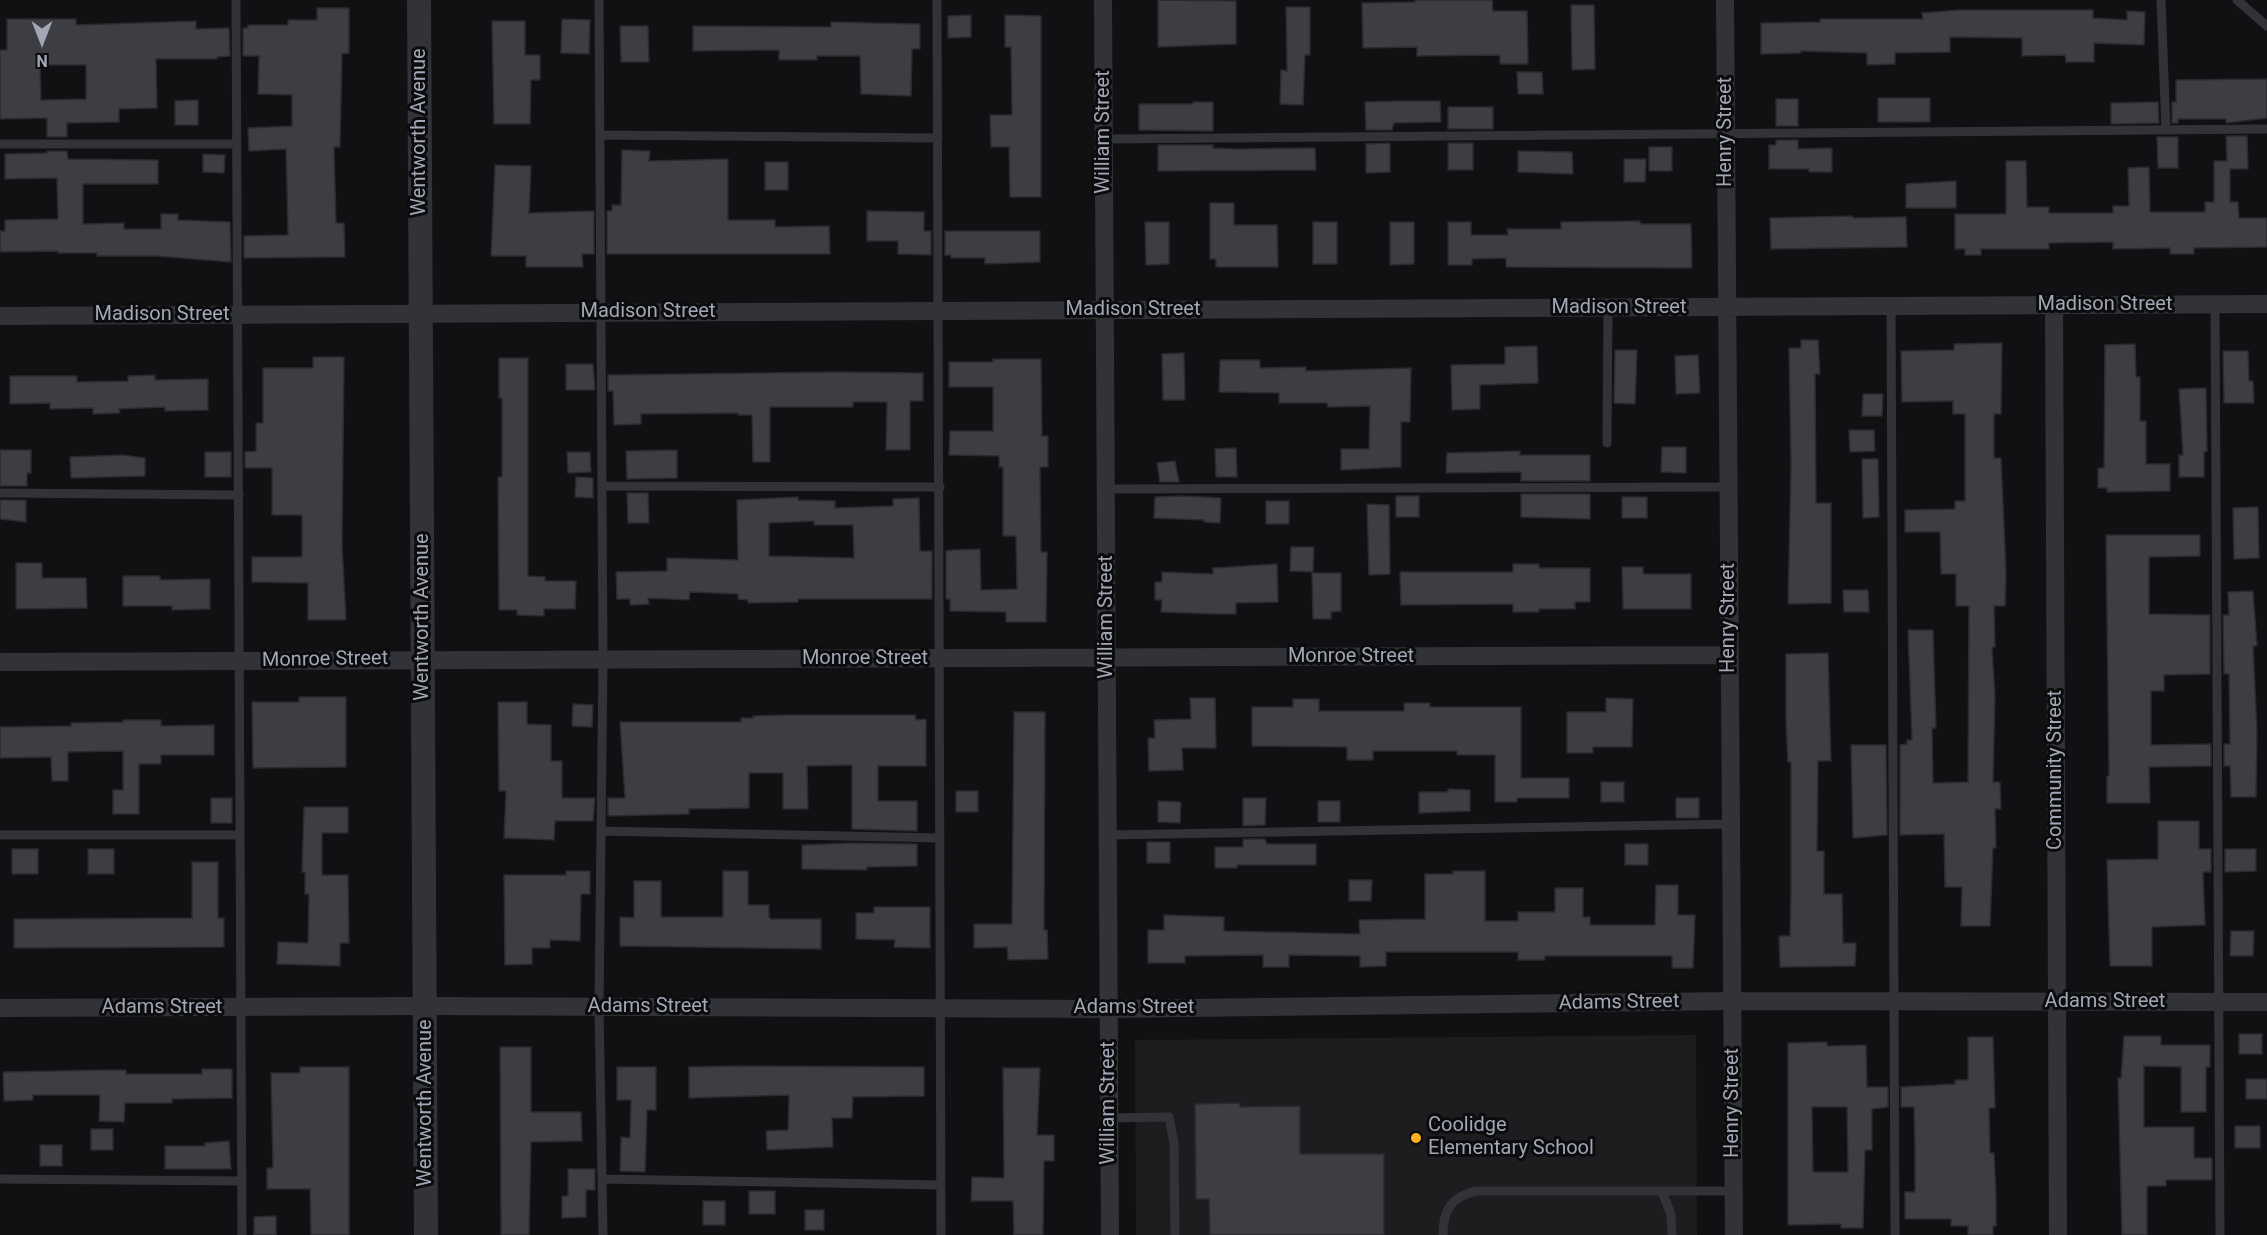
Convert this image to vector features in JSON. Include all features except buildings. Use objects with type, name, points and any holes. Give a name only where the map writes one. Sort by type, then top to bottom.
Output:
[{"type":"street","name":"Wentworth Avenue","points":[[419,0],[426,1235]]},
{"type":"street","name":"William Street","points":[[1103,0],[1110,1235]]},
{"type":"street","name":"Henry Street","points":[[1725,0],[1734,1235]]},
{"type":"street","name":"Madison Street","points":[[0,316],[2267,304]]},
{"type":"street","name":"Community Street","points":[[2054,306],[2058,1235]]},
{"type":"street","name":"Monroe Street","points":[[0,662],[1729,655]]},
{"type":"street","name":"Adams Street","points":[[0,1008],[425,1006],[1109,1009],[1732,1001],[2267,1002]]},
{"type":"lane","points":[[236,0],[242,1235]]},
{"type":"lane","points":[[599,0],[603,659],[599,1007],[603,1235]]},
{"type":"lane","points":[[937,0],[941,659],[938,1008],[941,1235]]},
{"type":"lane","points":[[2161,0],[2166,130]]},
{"type":"lane","points":[[2237,0],[2267,26]]},
{"type":"lane","points":[[1104,139],[2267,129]]},
{"type":"lane","points":[[600,135],[938,138]]},
{"type":"lane","points":[[0,144],[237,144]]},
{"type":"lane","points":[[2215,305],[2220,1235]]},
{"type":"lane","points":[[1891,306],[1895,1235]]},
{"type":"lane","points":[[1607,443],[1608,308]]},
{"type":"lane","points":[[602,486],[940,487]]},
{"type":"lane","points":[[1106,489],[1728,487]]},
{"type":"lane","points":[[0,493],[239,495]]},
{"type":"lane","points":[[1108,836],[1731,824]]},
{"type":"lane","points":[[601,831],[940,838]]},
{"type":"lane","points":[[0,836],[240,836]]},
{"type":"lane","points":[[1109,1118],[1169,1117],[1174,1143],[1175,1235]]},
{"type":"lane","points":[[0,1179],[242,1181]]},
{"type":"lane","points":[[602,1179],[940,1185]]},
{"type":"lane","points":[[1443,1235],[1443,1220],[1452,1202],[1464,1194],[1476,1191],[1733,1191]]},
{"type":"lane","points":[[1662,1192],[1671,1214],[1672,1235]]},
{"type":"shaded area","name":"Coolidge Elementary School","points":[[1696,1035],[1697,1235],[1136,1235],[1135,1040]]},
{"type":"place","name":"Coolidge Elementary School","points":[[1416,1138]]}]
